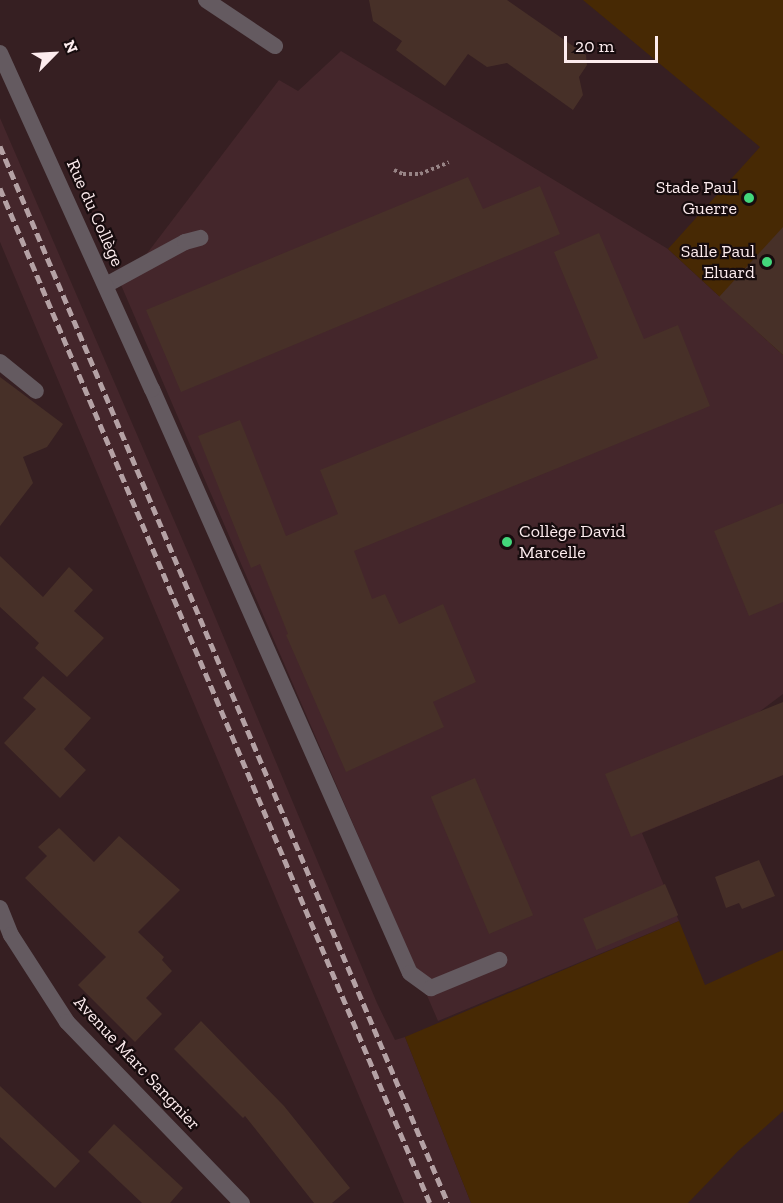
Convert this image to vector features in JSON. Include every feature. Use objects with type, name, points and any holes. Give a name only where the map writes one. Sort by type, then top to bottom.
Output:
[{"type":"street","points":[[206,0],[275,46]]},
{"type":"street","name":"Rue du Collège","points":[[0,52],[106,285],[410,973],[431,988],[499,960]]},
{"type":"street","points":[[106,285],[185,242],[200,238]]},
{"type":"street","points":[[0,362],[36,391]]},
{"type":"street","name":"Avenue Marc Sangnier","points":[[0,908],[11,935],[67,1022],[242,1203]]},
{"type":"path","points":[[394,170],[403,174],[420,174],[449,162]]},
{"type":"shaded area","name":"Stade Paul Guerre","points":[[583,0],[783,0],[783,355],[668,249],[760,147]]},
{"type":"shaded area","name":"Collège David Marcelle","points":[[341,51],[668,249],[783,355],[783,694],[759,712],[783,769],[783,775],[642,833],[679,921],[438,1021],[115,271],[142,260],[279,80],[298,91]]},
{"type":"shaded area","points":[[0,118],[193,564],[377,1003],[395,1040],[405,1037],[471,1203],[404,1203],[0,242]]},
{"type":"shaded area","points":[[679,921],[705,985],[783,950],[783,1111],[738,1151],[688,1203],[471,1203],[405,1037]]},
{"type":"building","points":[[369,0],[507,0],[586,55],[587,65],[579,77],[583,95],[573,110],[507,63],[487,67],[468,54],[445,86],[396,50],[402,41],[373,21]]},
{"type":"building","points":[[468,177],[483,209],[540,186],[560,234],[181,392],[146,310]]},
{"type":"building","name":"Salle Paul Eluard","points":[[783,227],[783,355],[719,297]]},
{"type":"building","points":[[599,233],[644,339],[678,325],[710,406],[354,551],[372,599],[385,594],[399,624],[443,604],[476,682],[433,702],[444,727],[346,772],[286,635],[288,634],[260,564],[251,568],[198,436],[240,420],[286,536],[338,514],[320,470],[598,358],[554,252]]},
{"type":"building","points":[[0,377],[63,424],[47,447],[23,457],[33,483],[0,526]]},
{"type":"building","points":[[783,503],[783,602],[749,616],[714,531]]},
{"type":"building","points":[[0,556],[43,597],[69,567],[93,590],[74,611],[104,638],[67,677],[35,648],[39,643],[0,607]]},
{"type":"building","points":[[43,676],[91,718],[64,749],[86,770],[60,798],[4,743],[36,709],[23,698]]},
{"type":"building","points":[[783,702],[783,775],[631,837],[605,774]]},
{"type":"building","points":[[475,778],[533,915],[489,934],[431,797]]},
{"type":"building","points":[[59,828],[94,862],[119,836],[180,890],[138,932],[164,957],[162,960],[172,971],[146,998],[162,1014],[135,1042],[78,985],[106,957],[25,878],[47,856],[38,847]]},
{"type":"building","points":[[759,860],[775,896],[742,909],[739,903],[726,908],[715,877]]},
{"type":"building","points":[[665,884],[678,915],[596,950],[583,919]]},
{"type":"building","points":[[201,1021],[284,1106],[350,1188],[332,1203],[314,1203],[245,1116],[243,1118],[174,1049]]},
{"type":"building","points":[[0,1086],[80,1161],[55,1188],[0,1137]]},
{"type":"building","points":[[114,1124],[183,1188],[170,1203],[142,1203],[88,1152]]},
{"type":"railway","points":[[0,146],[448,1203]]},
{"type":"railway","points":[[0,188],[430,1203]]},
{"type":"place","name":"Stade Paul Guerre","points":[[749,198]]},
{"type":"place","name":"Salle Paul Eluard","points":[[767,262]]},
{"type":"place","name":"Collège David Marcelle","points":[[507,542]]}]
